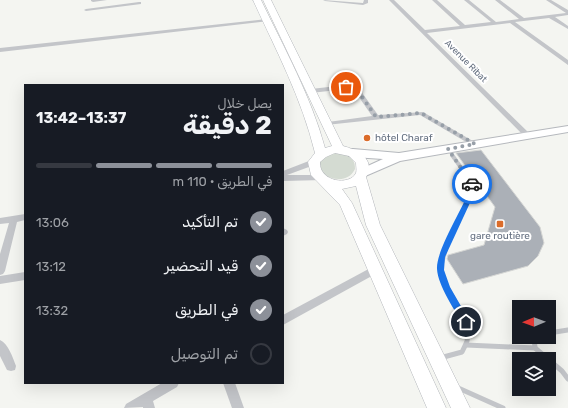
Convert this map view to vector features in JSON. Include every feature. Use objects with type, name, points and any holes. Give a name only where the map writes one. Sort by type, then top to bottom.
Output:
[{"type":"main road","points":[[258,0],[316,130],[318,158],[315,170],[346,203],[437,408]]},
{"type":"main road","points":[[267,0],[339,149]]},
{"type":"main road","points":[[318,158],[326,151],[339,149],[353,153],[399,157],[568,129]]},
{"type":"main road","points":[[353,153],[362,162],[362,176],[368,211],[373,225],[461,408]]},
{"type":"main road","points":[[324,180],[336,185],[354,183],[362,176],[399,157]]},
{"type":"street","points":[[95,8],[92,1],[105,0]]},
{"type":"street","points":[[111,0],[115,13]]},
{"type":"street","points":[[325,0],[363,4],[366,3],[366,0]]},
{"type":"street","name":"Avenue Ribat","points":[[391,0],[528,136]]},
{"type":"street","points":[[434,0],[464,27]]},
{"type":"street","points":[[466,0],[495,23]]},
{"type":"street","points":[[497,0],[524,20]]},
{"type":"street","points":[[548,0],[568,13]]},
{"type":"street","points":[[86,10],[138,2],[140,10]]},
{"type":"street","points":[[424,32],[568,13]]},
{"type":"street","points":[[550,16],[568,28]]},
{"type":"street","points":[[0,50],[266,20]]},
{"type":"street","points":[[511,21],[568,63]]},
{"type":"street","points":[[312,91],[346,87],[356,88],[376,117]]},
{"type":"street","points":[[328,124],[376,117],[421,113],[475,144]]},
{"type":"street","points":[[284,174],[318,158]]},
{"type":"street","points":[[284,178],[324,180]]},
{"type":"street","points":[[0,221],[24,217]]},
{"type":"street","points":[[0,271],[14,219]]},
{"type":"street","points":[[284,319],[376,270]]},
{"type":"street","points":[[0,280],[24,276]]},
{"type":"street","points":[[0,345],[11,366]]},
{"type":"street","points":[[130,408],[148,403],[172,384]]},
{"type":"street","points":[[229,384],[238,408]]},
{"type":"lane","points":[[438,359],[462,352],[468,337],[466,322],[447,289],[440,270],[442,257],[472,192],[472,183],[448,149]]},
{"type":"lane","points":[[556,332],[568,330]]},
{"type":"lane","points":[[534,344],[535,348],[539,352]]},
{"type":"lane","points":[[466,345],[535,348]]},
{"type":"lane","points":[[556,367],[568,379]]},
{"type":"lane","points":[[450,384],[503,408]]},
{"type":"shaded area","points":[[329,151],[343,154],[353,160],[355,169],[348,177],[335,179],[322,174],[316,160]]},
{"type":"building","points":[[481,150],[540,227],[544,243],[538,256],[528,266],[463,284],[447,259],[448,255],[484,245],[495,207],[456,153]]},
{"type":"way so far","points":[[346,87],[356,88],[376,117],[421,113],[475,144],[448,149],[472,184]]},
{"type":"place","name":"hôtel Charaf","points":[[367,138]]},
{"type":"place","name":"gare routière","points":[[500,224]]},
{"type":"route","points":[[466,322],[447,289],[440,270],[442,257],[470,198],[472,184]]}]
